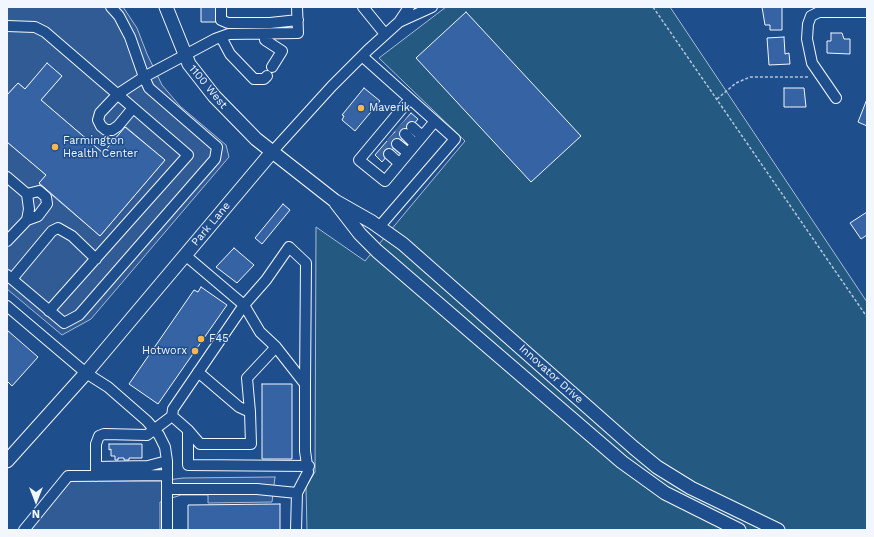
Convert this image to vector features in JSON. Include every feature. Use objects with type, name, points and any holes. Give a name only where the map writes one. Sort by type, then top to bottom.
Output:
[{"type":"main road","name":"1100 West","points":[[166,7],[184,56],[214,96],[251,134],[272,152]]},
{"type":"main road","name":"Innovator Drive","points":[[272,152],[335,201],[380,227],[416,255],[645,458],[692,488],[764,527],[778,530]]},
{"type":"main road","name":"Park Lane","points":[[7,461],[86,373],[272,152]]},
{"type":"main road","name":"Innovator Drive","points":[[335,201],[360,234],[377,251],[622,462],[670,496],[738,530]]},
{"type":"street","points":[[96,259],[72,236],[58,228],[52,231],[9,277],[64,323],[79,315],[215,159],[217,147],[149,88],[130,38],[119,16],[111,7]]},
{"type":"street","points":[[221,7],[221,20],[228,23],[270,23],[298,20]]},
{"type":"street","points":[[134,108],[118,126],[112,130],[106,130],[101,126],[98,120],[100,113],[118,94],[144,77],[221,37],[229,34],[266,35],[298,33],[297,7]]},
{"type":"street","points":[[363,7],[385,34]]},
{"type":"street","points":[[399,22],[409,7]]},
{"type":"street","name":"Park Lane","points":[[272,152],[362,56],[385,34],[399,22],[432,7]]},
{"type":"street","points":[[836,98],[812,63],[807,38],[808,24],[812,16],[819,12],[867,12]]},
{"type":"street","points":[[7,26],[35,27],[45,32],[188,155],[49,311]]},
{"type":"street","points":[[221,37],[230,54],[254,79],[264,79],[282,51],[265,40],[266,35]]},
{"type":"street","points":[[362,56],[455,139],[380,227]]},
{"type":"street","points":[[410,99],[402,124],[382,148],[359,160],[385,181],[435,121]]},
{"type":"street","points":[[402,124],[419,140]]},
{"type":"street","points":[[390,138],[408,153]]},
{"type":"street","points":[[382,148],[399,164]]},
{"type":"street","points":[[7,177],[27,194],[29,209],[27,220]]},
{"type":"street","points":[[7,241],[27,220],[38,216],[47,204],[46,197],[39,191],[27,194]]},
{"type":"street","points":[[96,471],[96,444],[99,436],[104,434],[147,435],[172,416],[173,409],[244,305],[266,280],[289,247],[306,263],[305,450],[309,466],[307,477],[302,482],[296,493],[296,530]]},
{"type":"street","points":[[185,255],[244,305],[260,332],[276,347],[305,384]]},
{"type":"street","points":[[7,306],[86,373],[108,387],[155,430],[165,447],[167,461],[167,530]]},
{"type":"street","points":[[172,416],[188,430],[200,444],[251,444],[247,378],[276,347]]},
{"type":"street","points":[[198,372],[240,407],[250,412]]},
{"type":"street","points":[[188,430],[188,465],[309,466]]},
{"type":"street","points":[[24,530],[68,476],[96,471],[148,466],[167,461]]},
{"type":"street","points":[[96,471],[167,475]]},
{"type":"street","points":[[167,489],[257,489],[296,493]]},
{"type":"path","points":[[653,7],[867,317]]},
{"type":"path","points":[[717,99],[736,83],[750,77],[794,76],[808,78],[818,72]]},
{"type":"shaded area","points":[[7,7],[123,7],[137,28],[147,54],[162,85],[180,106],[226,145],[229,157],[91,319],[62,335],[7,289],[7,142],[46,175],[39,184],[100,236],[165,160],[126,127],[103,153],[41,100],[62,76],[47,64],[25,89],[18,83],[7,95]]},
{"type":"shaded area","points":[[446,7],[670,7],[867,302],[867,530],[307,530],[306,487],[315,472],[316,227],[365,261],[465,141],[379,58]]},
{"type":"shaded area","points":[[275,477],[272,502],[208,503],[208,495],[181,495],[160,502],[160,530],[31,530],[69,481],[160,481],[183,478]]},
{"type":"building","points":[[201,7],[216,7],[216,22],[201,22]]},
{"type":"building","points":[[762,7],[782,7],[782,30],[770,30],[770,25],[765,25]]},
{"type":"building","points":[[466,12],[581,136],[531,182],[416,58]]},
{"type":"building","points":[[831,33],[842,33],[844,39],[850,39],[850,54],[827,53],[827,41],[831,41]]},
{"type":"building","points":[[784,37],[785,54],[789,53],[790,64],[769,65],[767,38]]},
{"type":"building","name":"Farmington Health Center","points":[[47,63],[62,76],[41,100],[103,153],[125,127],[165,160],[100,236],[39,183],[46,175],[7,142],[7,95],[18,83],[25,89]]},
{"type":"building","name":"Maverik","points":[[364,88],[380,101],[355,131],[342,120],[344,116],[342,115]]},
{"type":"building","points":[[784,88],[804,88],[806,107],[784,107]]},
{"type":"building","points":[[867,99],[867,126],[858,122]]},
{"type":"building","name":"Maverik","points":[[411,113],[418,119],[382,162],[375,155]]},
{"type":"building","points":[[283,204],[290,210],[262,244],[255,238]]},
{"type":"building","points":[[867,212],[867,235],[861,239],[850,223]]},
{"type":"building","points":[[234,248],[254,265],[237,283],[216,267]]},
{"type":"building","points":[[201,287],[227,305],[158,404],[129,384],[194,290],[198,292]]},
{"type":"building","points":[[7,330],[38,357],[12,386],[7,381]]},
{"type":"building","points":[[262,384],[292,384],[292,459],[262,459]]},
{"type":"building","points":[[109,444],[142,444],[142,458],[129,458],[129,460],[124,460],[124,458],[118,458],[118,460],[115,460],[115,456],[111,456]]},
{"type":"building","points":[[280,504],[280,530],[188,530],[188,505]]},
{"type":"tunnel","points":[[405,120],[412,127]]},
{"type":"tunnel","points":[[398,127],[405,134]]},
{"type":"tunnel","points":[[390,137],[397,144]]},
{"type":"tunnel","points":[[382,148],[389,154]]},
{"type":"place","name":"Maverik","points":[[361,108]]},
{"type":"place","name":"Farmington Health Center","points":[[55,147]]},
{"type":"place","name":"F45","points":[[201,339]]},
{"type":"place","name":"Hotworx","points":[[195,351]]}]
